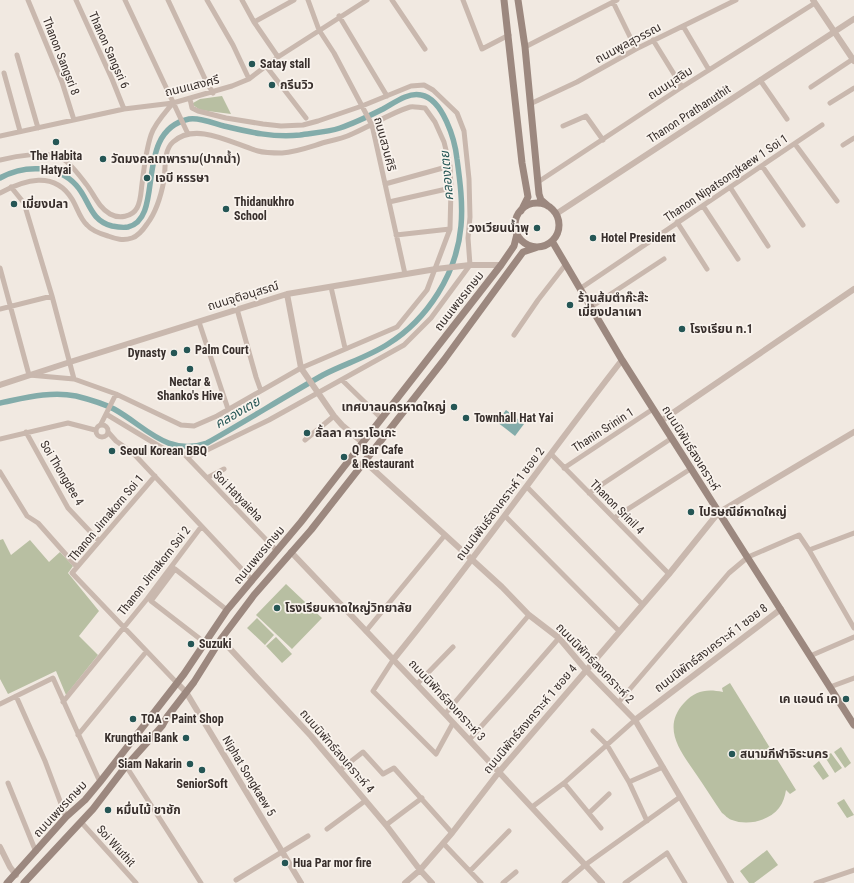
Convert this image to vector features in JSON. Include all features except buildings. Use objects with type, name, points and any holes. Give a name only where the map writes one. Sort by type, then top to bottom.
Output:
[{"type":"main road","points":[[504,0],[522,163],[528,197],[516,222],[518,234],[526,244],[538,247],[552,241],[556,236],[559,226],[556,214],[541,200],[539,194],[525,48],[518,0]]},
{"type":"main road","points":[[521,211],[526,206],[533,204],[541,203],[548,206]]},
{"type":"main road","name":"ถนนเพชรเกษม","points":[[8,883],[66,817],[85,800],[100,782],[184,674],[204,642],[227,610],[301,522],[501,265],[514,246],[518,234]]},
{"type":"main road","name":"ถนนนิพันธ์สงเคราะห์","points":[[552,241],[622,360],[854,725]]},
{"type":"main road","name":"ถนนเพชรเกษม","points":[[25,883],[81,822],[126,766],[162,726],[221,638],[254,595],[311,530],[444,360],[523,252],[538,247]]},
{"type":"main road","points":[[434,352],[444,360]]},
{"type":"main road","points":[[301,522],[311,530]]},
{"type":"main road","points":[[16,875],[25,883]]},
{"type":"street","name":"Thanon Sangsri 8","points":[[28,0],[62,82],[74,120]]},
{"type":"street","name":"Thanon Sangsri 6","points":[[76,0],[124,109]]},
{"type":"street","points":[[126,0],[188,134]]},
{"type":"street","points":[[168,0],[212,92]]},
{"type":"street","points":[[207,0],[233,45],[249,78]]},
{"type":"street","points":[[254,22],[294,0]]},
{"type":"street","name":"ถนนสวนศิริ","points":[[308,0],[319,30],[334,53],[371,124],[405,274]]},
{"type":"street","name":"ถนนเเสงศรี","points":[[0,136],[124,109],[174,103],[232,86],[249,78],[339,16],[367,0]]},
{"type":"street","points":[[392,0],[425,49]]},
{"type":"street","points":[[463,0],[482,49],[509,35]]},
{"type":"street","name":"ถนนพูลสุวรรณ","points":[[530,104],[577,82],[653,40],[736,0]]},
{"type":"street","points":[[244,1],[254,22],[278,57]]},
{"type":"street","points":[[525,48],[615,1],[636,49]]},
{"type":"street","points":[[810,87],[854,60],[814,1]]},
{"type":"street","name":"ถนนมุสลิม","points":[[538,182],[814,1]]},
{"type":"street","points":[[339,16],[387,96]]},
{"type":"street","name":"Thanon Prathanuthit","points":[[556,214],[854,19]]},
{"type":"street","points":[[683,26],[709,70]]},
{"type":"street","points":[[653,40],[682,87]]},
{"type":"street","points":[[17,55],[38,128]]},
{"type":"street","points":[[266,66],[306,118]]},
{"type":"street","points":[[4,73],[20,131]]},
{"type":"street","points":[[760,80],[787,120]]},
{"type":"street","points":[[106,414],[170,452],[194,455],[205,451],[319,394],[404,345],[431,318],[470,265],[468,238],[470,217],[468,171],[464,131],[457,113],[433,90],[424,85],[411,86],[363,107],[318,122],[303,125],[281,126],[226,118],[198,111],[192,108],[190,99]]},
{"type":"street","points":[[830,103],[854,88]]},
{"type":"street","points":[[0,160],[28,155],[44,155],[61,158],[66,161],[86,183],[105,211],[117,217],[131,214],[137,208],[140,200],[147,152],[152,132],[157,123],[174,103]]},
{"type":"street","points":[[0,193],[22,182],[37,180],[51,182],[69,194],[84,222],[92,229],[102,234],[124,240],[133,238],[140,233],[156,209],[164,180],[168,149],[172,143],[188,134],[202,132],[260,152],[284,153],[351,135],[371,124],[411,107],[425,108],[435,122],[444,142],[450,166],[451,188],[450,229],[436,269],[427,290],[397,326],[302,368],[201,424],[190,427],[74,379],[29,375],[0,268]]},
{"type":"street","points":[[563,126],[586,116],[603,140]]},
{"type":"street","name":"Thanon Nipatsongkaew 1 Soi 1","points":[[581,288],[822,125]]},
{"type":"street","points":[[842,145],[854,138]]},
{"type":"street","points":[[795,144],[837,201]]},
{"type":"street","points":[[385,184],[450,166]]},
{"type":"street","points":[[762,166],[803,225]]},
{"type":"street","points":[[0,186],[10,188],[24,203],[52,296],[74,379]]},
{"type":"street","points":[[389,202],[451,188]]},
{"type":"street","points":[[730,188],[768,246]]},
{"type":"street","points":[[703,206],[738,259]]},
{"type":"street","points":[[677,222],[707,269]]},
{"type":"street","points":[[396,234],[450,229]]},
{"type":"street","points":[[592,307],[664,259]]},
{"type":"street","points":[[514,335],[538,300],[566,264]]},
{"type":"street","name":"ถนนจุติอนุสรณ์","points":[[0,385],[287,294],[436,269],[470,265],[501,265]]},
{"type":"street","points":[[330,287],[345,348]]},
{"type":"street","points":[[661,421],[854,289]]},
{"type":"street","points":[[287,294],[302,368],[334,416],[363,443]]},
{"type":"street","points":[[0,309],[52,296]]},
{"type":"street","points":[[237,309],[261,391]]},
{"type":"street","points":[[199,322],[228,409]]},
{"type":"street","name":"ถนนนิพันธ์สงเคราะห์ 1 ซอย 2","points":[[393,660],[472,560],[622,360]]},
{"type":"street","points":[[342,380],[382,419]]},
{"type":"street","points":[[96,432],[97,426],[101,424],[115,396]]},
{"type":"street","name":"Thanin Srinin 1","points":[[564,468],[653,409]]},
{"type":"street","points":[[106,414],[108,432],[116,441],[133,453],[252,580]]},
{"type":"street","points":[[305,440],[334,416]]},
{"type":"street","points":[[0,439],[68,423],[96,432],[99,437],[116,441]]},
{"type":"street","points":[[101,424],[107,426]]},
{"type":"street","name":"Soi Thongdee 4","points":[[26,432],[68,508],[99,541]]},
{"type":"street","points":[[104,437],[108,432]]},
{"type":"street","points":[[718,512],[854,432]]},
{"type":"street","points":[[589,492],[672,438]]},
{"type":"street","name":"Thanon Srinil 4","points":[[551,454],[669,574]]},
{"type":"street","name":"Soi Hatyaieha","points":[[185,455],[277,551]]},
{"type":"street","name":"ถนนนิพัทธ์สงเคราะห์ 2","points":[[364,461],[502,587],[529,615],[558,638],[586,670],[635,720],[731,883]]},
{"type":"street","points":[[614,518],[692,468]]},
{"type":"street","points":[[207,478],[224,469]]},
{"type":"street","points":[[0,472],[27,516],[38,523],[77,567]]},
{"type":"street","name":"Thanon Jirnakorn Soi 1","points":[[123,628],[72,573],[154,476]]},
{"type":"street","points":[[527,487],[642,604]]},
{"type":"street","name":"ถนนนิพัทธ์สงเคราะห์ 1 ซอย 4","points":[[404,883],[420,870],[499,772],[669,574],[718,512]]},
{"type":"street","points":[[505,516],[619,631]]},
{"type":"street","name":"Thanon Jirnakorn Soi 2","points":[[63,702],[147,599],[202,527]]},
{"type":"street","points":[[809,550],[854,532]]},
{"type":"street","points":[[366,631],[444,535]]},
{"type":"street","points":[[618,703],[729,573],[748,557],[800,535],[854,628]]},
{"type":"street","name":"ถนนนิพัทธ์สงเคราะห์ 3","points":[[291,552],[417,684],[602,883]]},
{"type":"street","points":[[204,642],[151,601],[175,569],[227,610]]},
{"type":"street","name":"ถนนนิพัทธ์สงเคราะห์ 1 ซอย 8","points":[[635,720],[781,609]]},
{"type":"street","points":[[445,714],[529,615]]},
{"type":"street","points":[[123,628],[176,683]]},
{"type":"street","points":[[810,656],[854,637]]},
{"type":"street","name":"ถนนนิพัทธ์สงเคราะห์ 4","points":[[221,638],[311,736],[386,825],[420,870],[432,883]]},
{"type":"street","points":[[469,740],[558,638]]},
{"type":"street","points":[[417,684],[453,647]]},
{"type":"street","points":[[78,735],[146,652]]},
{"type":"street","points":[[393,660],[373,691],[436,754],[453,723]]},
{"type":"street","points":[[0,704],[53,678],[100,782]]},
{"type":"street","points":[[830,687],[854,678]]},
{"type":"street","name":"Niphat Songkaew 5","points":[[176,683],[186,692],[283,852],[299,882]]},
{"type":"street","points":[[16,696],[45,761],[66,817]]},
{"type":"street","points":[[532,807],[564,783],[635,720]]},
{"type":"street","points":[[593,731],[607,745],[629,782],[647,820]]},
{"type":"street","points":[[340,770],[363,752],[383,774],[394,768],[452,832]]},
{"type":"street","points":[[126,766],[201,883]]},
{"type":"street","points":[[629,782],[663,767]]},
{"type":"street","points":[[564,783],[601,828]]},
{"type":"street","points":[[8,784],[36,852]]},
{"type":"street","points":[[589,813],[609,794]]},
{"type":"street","points":[[564,883],[680,796]]},
{"type":"street","points":[[386,825],[422,798]]},
{"type":"street","points":[[327,829],[365,801]]},
{"type":"street","name":"Soi Wiuthit","points":[[81,822],[136,883]]},
{"type":"street","points":[[470,872],[509,831]]},
{"type":"street","points":[[236,880],[308,836]]},
{"type":"street","points":[[443,842],[481,883]]},
{"type":"street","points":[[0,847],[10,867],[16,875]]},
{"type":"street","points":[[625,883],[667,853],[685,883]]},
{"type":"street","points":[[816,883],[854,870]]},
{"type":"street","points":[[503,883],[516,872]]},
{"type":"green space","points":[[222,96],[231,114],[200,110],[193,105],[193,103],[200,99]]},
{"type":"green space","points":[[3,539],[11,555],[30,540],[49,562],[60,552],[73,566],[68,573],[99,611],[79,636],[98,655],[66,695],[56,671],[8,694],[0,679],[0,540]]},
{"type":"green space","points":[[286,584],[322,618],[292,649],[256,615]]},
{"type":"green space","points":[[257,618],[274,635],[265,645],[247,628]]},
{"type":"green space","points":[[276,637],[292,654],[282,663],[266,646]]},
{"type":"green space","points":[[730,683],[796,790],[790,794],[786,790],[784,799],[775,812],[764,819],[757,821],[738,822],[728,818],[722,813],[685,757],[676,740],[674,731],[674,722],[677,712],[688,699],[697,693],[707,691],[723,692],[722,688]]},
{"type":"green space","points":[[841,747],[851,763],[845,768],[834,752]]},
{"type":"green space","points":[[831,753],[842,768],[835,773],[825,757]]},
{"type":"green space","points":[[819,761],[829,776],[823,780],[813,766]]},
{"type":"green space","points":[[844,799],[854,815],[847,818],[837,803]]},
{"type":"green space","points":[[767,850],[778,865],[754,883],[749,883],[740,871]]},
{"type":"water","points":[[506,410],[524,424],[515,436],[497,422]]},
{"type":"waterway","name":"คลองเตย","points":[[0,178],[29,169],[50,170],[59,173],[76,185],[94,214],[104,223],[112,226],[128,227],[139,220],[146,208],[151,174],[155,156],[161,140],[172,127],[189,119],[197,119],[262,134],[281,136],[300,135],[340,128],[367,117],[401,99],[416,94],[429,98],[436,104],[442,112],[451,131],[456,151],[462,209],[461,226],[454,261],[438,293],[416,322],[402,334],[380,349],[323,375],[207,443],[193,446],[180,446],[168,443],[157,438],[114,409],[95,401],[76,396],[57,394],[28,397],[0,403]]},
{"type":"place","name":"Satay stall","points":[[252,64]]},
{"type":"place","name":"กรีนวิว","points":[[272,85]]},
{"type":"place","name":"The Habita Hatyai","points":[[56,142]]},
{"type":"place","name":"วัดมงคลเทพาราม(ปากน้ำ)","points":[[103,159]]},
{"type":"place","name":"เจบี หรรษา","points":[[147,178]]},
{"type":"place","name":"เมี่ยงปลา","points":[[14,204]]},
{"type":"place","name":"Thidanukhro School","points":[[226,209]]},
{"type":"place","name":"วงเวียนน้ำพุ","points":[[537,228]]},
{"type":"place","name":"Hotel President","points":[[593,238]]},
{"type":"place","name":"ร้านส้มตำก๊ะส๊ะ เมี่ยงปลาเผา","points":[[570,305]]},
{"type":"place","name":"โรงเรียน ท.1","points":[[682,329]]},
{"type":"place","name":"Palm Court","points":[[187,350]]},
{"type":"place","name":"Dynasty","points":[[174,353]]},
{"type":"place","name":"Nectar & Shanko's Hive","points":[[190,369]]},
{"type":"place","name":"เทศบาลนครหาดใหญ่","points":[[454,407]]},
{"type":"place","name":"Townhall Hat Yai","points":[[466,418]]},
{"type":"place","name":"ลั้ลลา คาราโอเกะ","points":[[307,433]]},
{"type":"place","name":"Seoul Korean BBQ","points":[[112,451]]},
{"type":"place","name":"Q Bar Cafe & Restaurant","points":[[344,457]]},
{"type":"place","name":"ไปรษณีย์หาดใหญ่","points":[[691,512]]},
{"type":"place","name":"โรงเรียนหาดใหญ่วิทยาลัย","points":[[277,608]]},
{"type":"place","name":"Suzuki","points":[[191,644]]},
{"type":"place","name":"เค แอนด์ เค","points":[[846,699]]},
{"type":"place","name":"TOA - Paint Shop","points":[[133,719]]},
{"type":"place","name":"Krungthai Bank","points":[[186,738]]},
{"type":"place","name":"สนามกีฬาจิระนคร","points":[[732,754]]},
{"type":"place","name":"Siam Nakarin","points":[[190,764]]},
{"type":"place","name":"SeniorSoft","points":[[202,770]]},
{"type":"place","name":"หมื่นไม้ ชาชัก","points":[[108,810]]},
{"type":"place","name":"Hua Par mor fire","points":[[285,863]]}]
